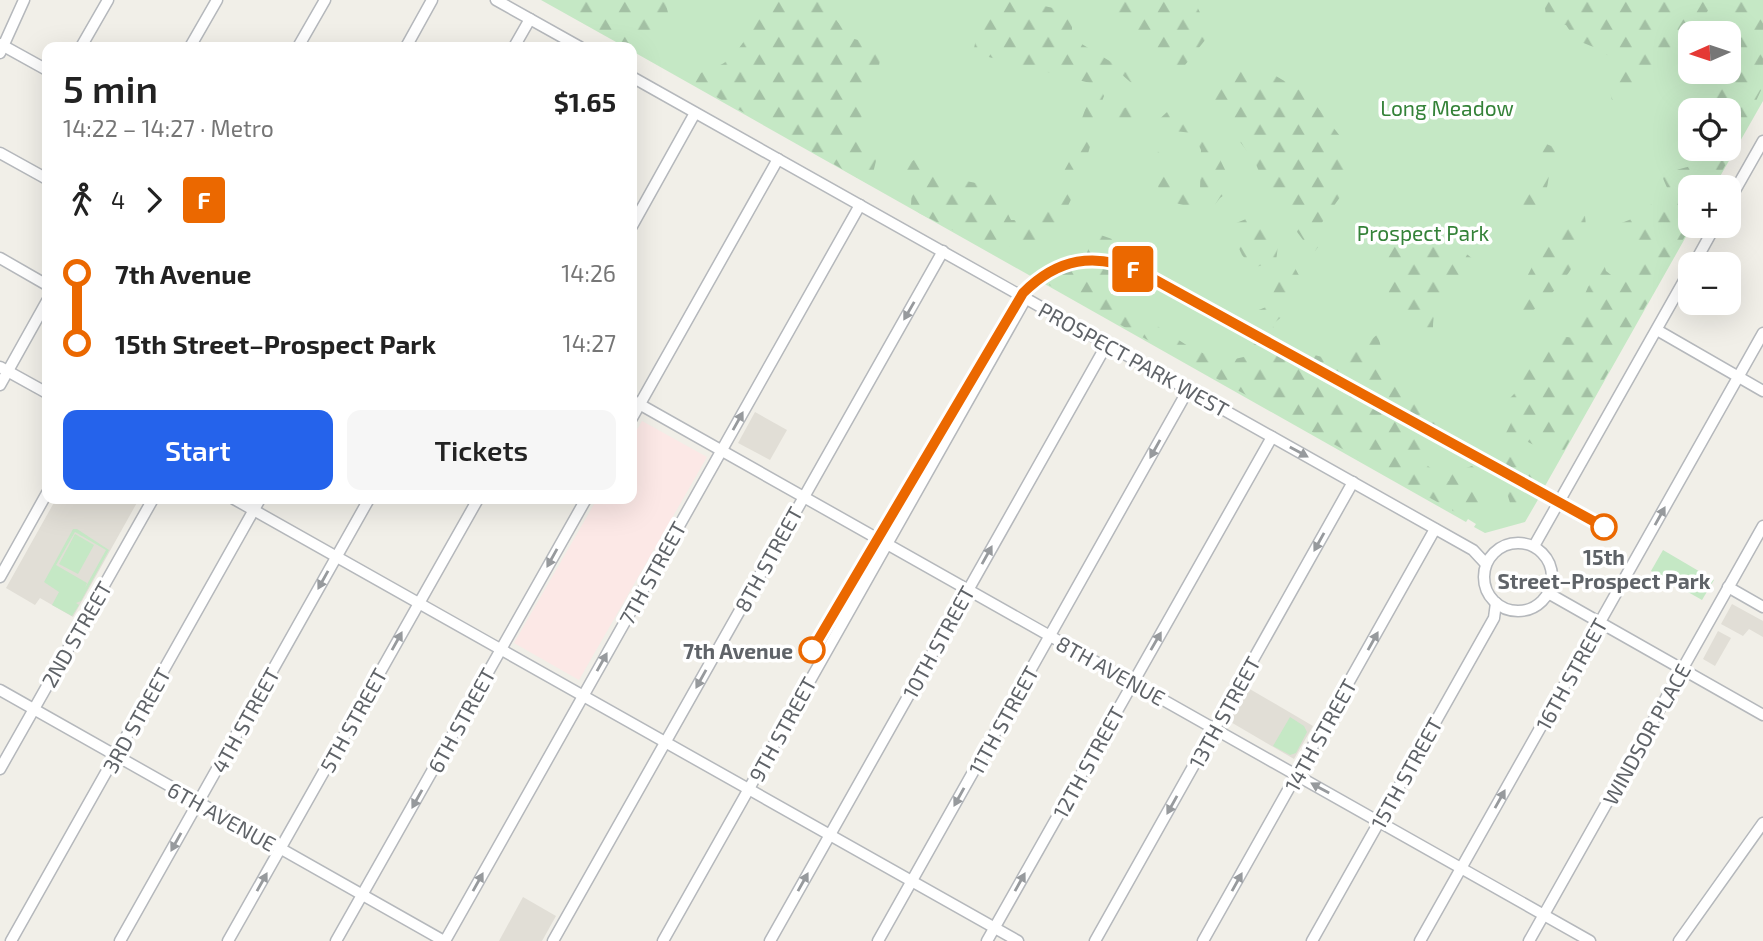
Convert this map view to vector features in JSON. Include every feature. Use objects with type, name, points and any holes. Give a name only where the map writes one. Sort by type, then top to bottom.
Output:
[{"type":"street","points":[[24,0],[1,47],[42,68]]},
{"type":"street","points":[[84,42],[108,0]]},
{"type":"street","points":[[193,42],[217,0]]},
{"type":"street","points":[[301,42],[325,0]]},
{"type":"street","points":[[409,42],[432,0]]},
{"type":"street","points":[[496,0],[571,42]]},
{"type":"street","points":[[517,42],[530,19]]},
{"type":"street","name":"PROSPECT PARK WEST","points":[[637,80],[1473,550],[1486,564]]},
{"type":"street","points":[[637,217],[695,113]]},
{"type":"street","points":[[1741,180],[1763,141]]},
{"type":"street","points":[[0,153],[42,176]]},
{"type":"street","points":[[637,400],[778,159]]},
{"type":"street","name":"7TH STREET","points":[[445,941],[860,205]]},
{"type":"street","name":"8TH STREET","points":[[553,941],[943,251]]},
{"type":"street","points":[[0,258],[42,282]]},
{"type":"street","points":[[1534,546],[1678,292]]},
{"type":"street","name":"9TH STREET","points":[[663,941],[1026,298]]},
{"type":"street","points":[[0,385],[4,369],[42,309]]},
{"type":"street","points":[[1657,330],[1763,391]]},
{"type":"street","name":"16TH STREET","points":[[1420,941],[1763,333]]},
{"type":"street","name":"10TH STREET","points":[[770,941],[1107,344]]},
{"type":"street","points":[[4,369],[42,391]]},
{"type":"street","name":"11TH STREET","points":[[878,941],[1188,390]]},
{"type":"street","name":"8TH AVENUE","points":[[637,403],[1590,941]]},
{"type":"street","name":"12TH STREET","points":[[987,941],[1272,437]]},
{"type":"street","name":"13TH STREET","points":[[1095,941],[1353,482]]},
{"type":"street","points":[[0,577],[42,502]]},
{"type":"street","name":"2ND STREET","points":[[0,769],[150,504]]},
{"type":"street","points":[[243,504],[1018,941]]},
{"type":"street","name":"3RD STREET","points":[[11,941],[257,504]]},
{"type":"street","name":"4TH STREET","points":[[120,941],[366,504]]},
{"type":"street","name":"5TH STREET","points":[[228,941],[475,504]]},
{"type":"street","name":"6TH STREET","points":[[337,941],[583,504]]},
{"type":"street","name":"WINDSOR PLACE","points":[[1529,941],[1763,526]]},
{"type":"street","name":"14TH STREET","points":[[1203,941],[1435,529]]},
{"type":"street","points":[[1522,542],[1534,546],[1544,554],[1550,564],[1552,576],[1548,593],[1538,605],[1523,611],[1505,609],[1496,604],[1485,587],[1483,575],[1486,564],[1494,551],[1504,545],[1522,542]]},
{"type":"street","points":[[1728,587],[1763,607]]},
{"type":"street","points":[[1548,593],[1763,715]]},
{"type":"street","name":"15TH STREET","points":[[1312,941],[1494,618],[1496,604]]},
{"type":"street","name":"6TH AVENUE","points":[[0,690],[445,941]]},
{"type":"street","points":[[1679,941],[1763,822]]},
{"type":"shaded area","points":[[755,412],[787,430],[770,460],[738,443]]},
{"type":"shaded area","points":[[642,421],[707,457],[579,680],[514,643],[594,504],[637,504],[637,430]]},
{"type":"shaded area","points":[[53,504],[136,504],[73,617],[40,598],[35,605],[6,588]]},
{"type":"shaded area","points":[[1732,604],[1763,621],[1763,637],[1749,629],[1743,636],[1721,624]]},
{"type":"shaded area","points":[[1718,631],[1731,638],[1715,666],[1703,659]]},
{"type":"shaded area","points":[[1248,688],[1313,726],[1294,759],[1229,721]]},
{"type":"shaded area","points":[[523,897],[556,916],[542,941],[499,941]]},
{"type":"green space","name":"Prospect Park","points":[[541,0],[1763,0],[1763,101],[1741,140],[1741,98],[1678,98],[1678,161],[1729,161],[1721,175],[1678,175],[1678,238],[1685,238],[1545,486],[1540,490],[1543,491],[1525,522],[1485,533],[1474,527],[1476,524],[1468,519],[1466,522],[637,54],[637,42],[616,42]]},
{"type":"green space","points":[[562,0],[665,0],[669,17],[646,41],[635,36],[630,42],[620,42],[583,20]]},
{"type":"green space","points":[[769,0],[830,0],[828,10],[851,38],[883,47],[878,70],[857,130],[877,157],[870,185],[692,83],[703,72],[724,63],[737,51]]},
{"type":"green space","points":[[993,0],[1039,0],[1044,6],[1072,12],[1072,38],[1121,68],[1130,65],[1138,68],[1147,83],[1136,87],[1120,73],[1108,78],[1101,77],[1098,83],[1104,96],[1101,104],[1114,111],[1127,107],[1135,113],[1130,125],[1100,111],[1080,178],[1055,226],[1042,237],[1004,248],[986,241],[976,242],[919,213],[911,205],[912,187],[906,172],[908,164],[924,153],[930,166],[946,177],[976,183],[990,191],[1013,189],[1021,197],[1005,208],[1011,220],[1037,220],[1069,162],[1090,96],[1090,83],[973,53],[982,11]]},
{"type":"green space","points":[[1087,0],[1191,0],[1195,2],[1210,34],[1181,70],[1135,31]]},
{"type":"green space","points":[[1544,0],[1714,0],[1701,21],[1678,21],[1678,48],[1626,105],[1612,100],[1609,89],[1614,59],[1576,40],[1566,25],[1547,24]]},
{"type":"green space","points":[[1738,0],[1763,0],[1763,86],[1741,133],[1741,98],[1709,98],[1708,84],[1741,84],[1741,21],[1727,21]]},
{"type":"green space","points":[[1242,64],[1264,69],[1308,95],[1347,145],[1347,174],[1343,193],[1321,224],[1322,242],[1315,251],[1303,240],[1269,194],[1254,160],[1198,87],[1224,85]]},
{"type":"green space","points":[[1180,100],[1208,135],[1234,188],[1220,198],[1209,212],[1172,202],[1159,191],[1151,147],[1165,159],[1170,187],[1200,190],[1201,150],[1193,133],[1164,130],[1151,135],[1153,125]]},
{"type":"green space","points":[[1544,143],[1556,148],[1556,155],[1549,161],[1545,194],[1535,212],[1529,211],[1521,202],[1528,182],[1536,172],[1536,160]]},
{"type":"green space","points":[[1728,161],[1720,175],[1678,175],[1678,207],[1661,174],[1706,162]]},
{"type":"green space","points":[[1660,196],[1678,224],[1678,238],[1684,238],[1561,456],[1543,439],[1538,447],[1526,441],[1522,446],[1516,470],[1548,472],[1533,501],[1529,498],[1530,491],[1517,488],[1526,512],[1514,516],[1499,447],[1515,415],[1511,409],[1501,408],[1501,402],[1519,389],[1529,390],[1533,384],[1512,380],[1512,370],[1526,359],[1533,361],[1539,347],[1550,335],[1575,338],[1576,315],[1588,287],[1604,264],[1606,271],[1615,278],[1635,269],[1634,252],[1614,237],[1619,224],[1639,216]]},
{"type":"green space","points":[[1574,213],[1585,216],[1585,231],[1577,259],[1569,273],[1548,297],[1526,316],[1516,315],[1516,298],[1532,267],[1561,222]]},
{"type":"green space","points":[[1246,219],[1260,227],[1278,246],[1276,261],[1253,268],[1242,255],[1229,226]]},
{"type":"green space","points":[[1095,233],[1112,239],[1121,272],[1122,288],[1143,317],[1188,346],[1222,362],[1252,355],[1241,326],[1244,316],[1266,307],[1290,259],[1301,279],[1292,308],[1272,325],[1284,341],[1303,352],[1326,358],[1347,359],[1378,334],[1386,367],[1396,385],[1433,417],[1445,432],[1425,464],[1449,481],[1451,469],[1457,465],[1466,468],[1472,466],[1478,471],[1477,482],[1490,508],[1457,513],[1049,285],[1069,249],[1086,255]]},
{"type":"green space","points":[[1431,233],[1468,255],[1485,269],[1483,274],[1444,288],[1436,302],[1433,328],[1426,328],[1404,323],[1389,307],[1388,273],[1376,246],[1381,239],[1390,240],[1402,249],[1427,239]]},
{"type":"green space","points":[[73,529],[109,550],[81,601],[76,603],[79,605],[72,616],[52,605],[59,592],[44,582]],"holes":[[[75,532],[106,550],[85,588],[87,583],[56,565]]]},
{"type":"green space","points":[[75,534],[94,545],[78,574],[59,564]]},
{"type":"green space","points":[[1663,550],[1714,580],[1702,600],[1651,571]]},
{"type":"green space","points":[[1290,717],[1304,726],[1307,732],[1296,753],[1290,755],[1273,746]]},
{"type":"metro line","name":"F","points":[[812,650],[1013,307],[1036,280],[1051,270],[1086,260],[1104,260],[1139,271],[1604,527]]},
{"type":"place","name":"15th Street–Prospect Park","points":[[1604,527]]},
{"type":"place","name":"7th Avenue","points":[[812,650]]},
{"type":"park label","name":"Long Meadow","points":[[1447,107]]}]
